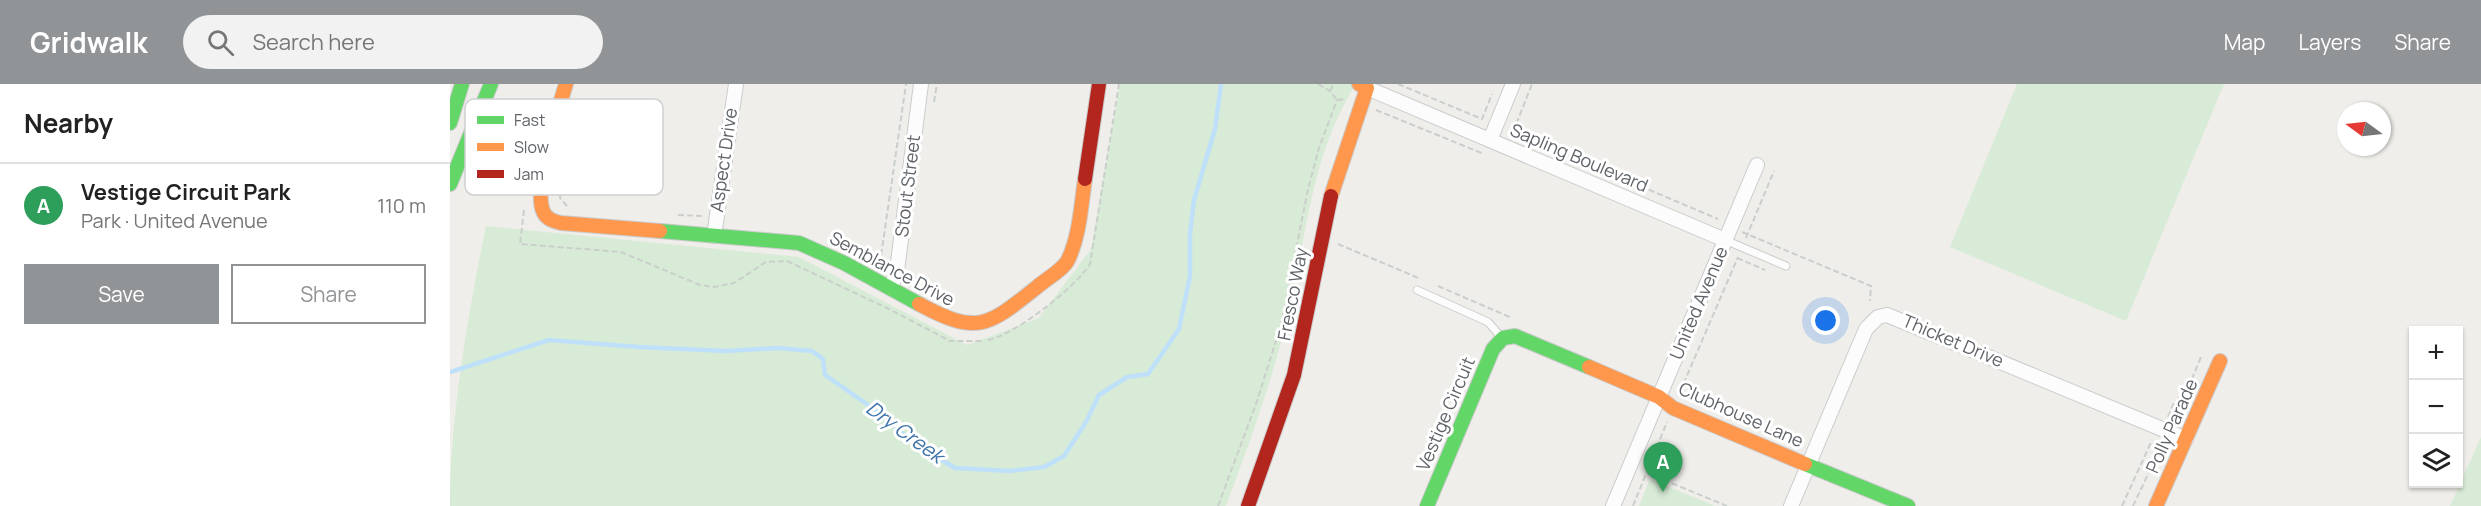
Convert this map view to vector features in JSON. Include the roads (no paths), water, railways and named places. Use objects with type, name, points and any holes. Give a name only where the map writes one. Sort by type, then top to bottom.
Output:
[{"type":"street","points":[[450,123],[462,84]]},
{"type":"street","points":[[485,99],[491,84]]},
{"type":"street","name":"Semblance Drive","points":[[561,99],[566,84]]},
{"type":"street","name":"Aspect Drive","points":[[714,236],[736,84]]},
{"type":"street","name":"Stout Street","points":[[891,288],[897,270],[921,84]]},
{"type":"street","name":"Semblance Drive","points":[[543,195],[542,206],[545,215],[561,223],[799,243],[891,288],[948,320],[975,324],[999,317],[1067,263],[1075,243],[1099,84]]},
{"type":"street","points":[[1490,140],[1513,84]]},
{"type":"street","name":"Sapling Boulevard","points":[[1363,86],[1725,240]]},
{"type":"street","name":"Fresco Way","points":[[1248,506],[1294,375],[1339,160],[1363,86]]},
{"type":"street","points":[[450,184],[465,147]]},
{"type":"street","name":"United Avenue","points":[[1613,506],[1725,240],[1725,222],[1756,165]]},
{"type":"street","name":"Thicket Drive","points":[[1791,506],[1866,329],[1878,317],[1887,315],[2186,439]]},
{"type":"street","points":[[1503,338],[1522,338],[1659,397]]},
{"type":"street","name":"Vestige Circuit","points":[[1427,506],[1493,350],[1503,338]]},
{"type":"street","name":"Polly Parade","points":[[2156,506],[2220,361]]},
{"type":"street","name":"Clubhouse Lane","points":[[1659,397],[1673,408],[1750,442],[1809,464]]},
{"type":"street","points":[[1809,464],[1908,506]]},
{"type":"lane","name":"Sapling Boulevard","points":[[1725,240],[1786,266]]},
{"type":"lane","points":[[1417,290],[1488,322],[1503,338]]},
{"type":"waterway","name":"Dry Creek","points":[[450,372],[549,340],[726,351],[778,348],[812,351],[823,359],[825,375],[871,407],[915,444],[955,468],[1010,471],[1044,467],[1064,456],[1086,422],[1099,395],[1127,377],[1148,374],[1179,329],[1190,276],[1190,233],[1194,200],[1215,129],[1221,84]]},
{"type":"place","name":"Vestige Circuit Park","points":[[1663,492]]}]
